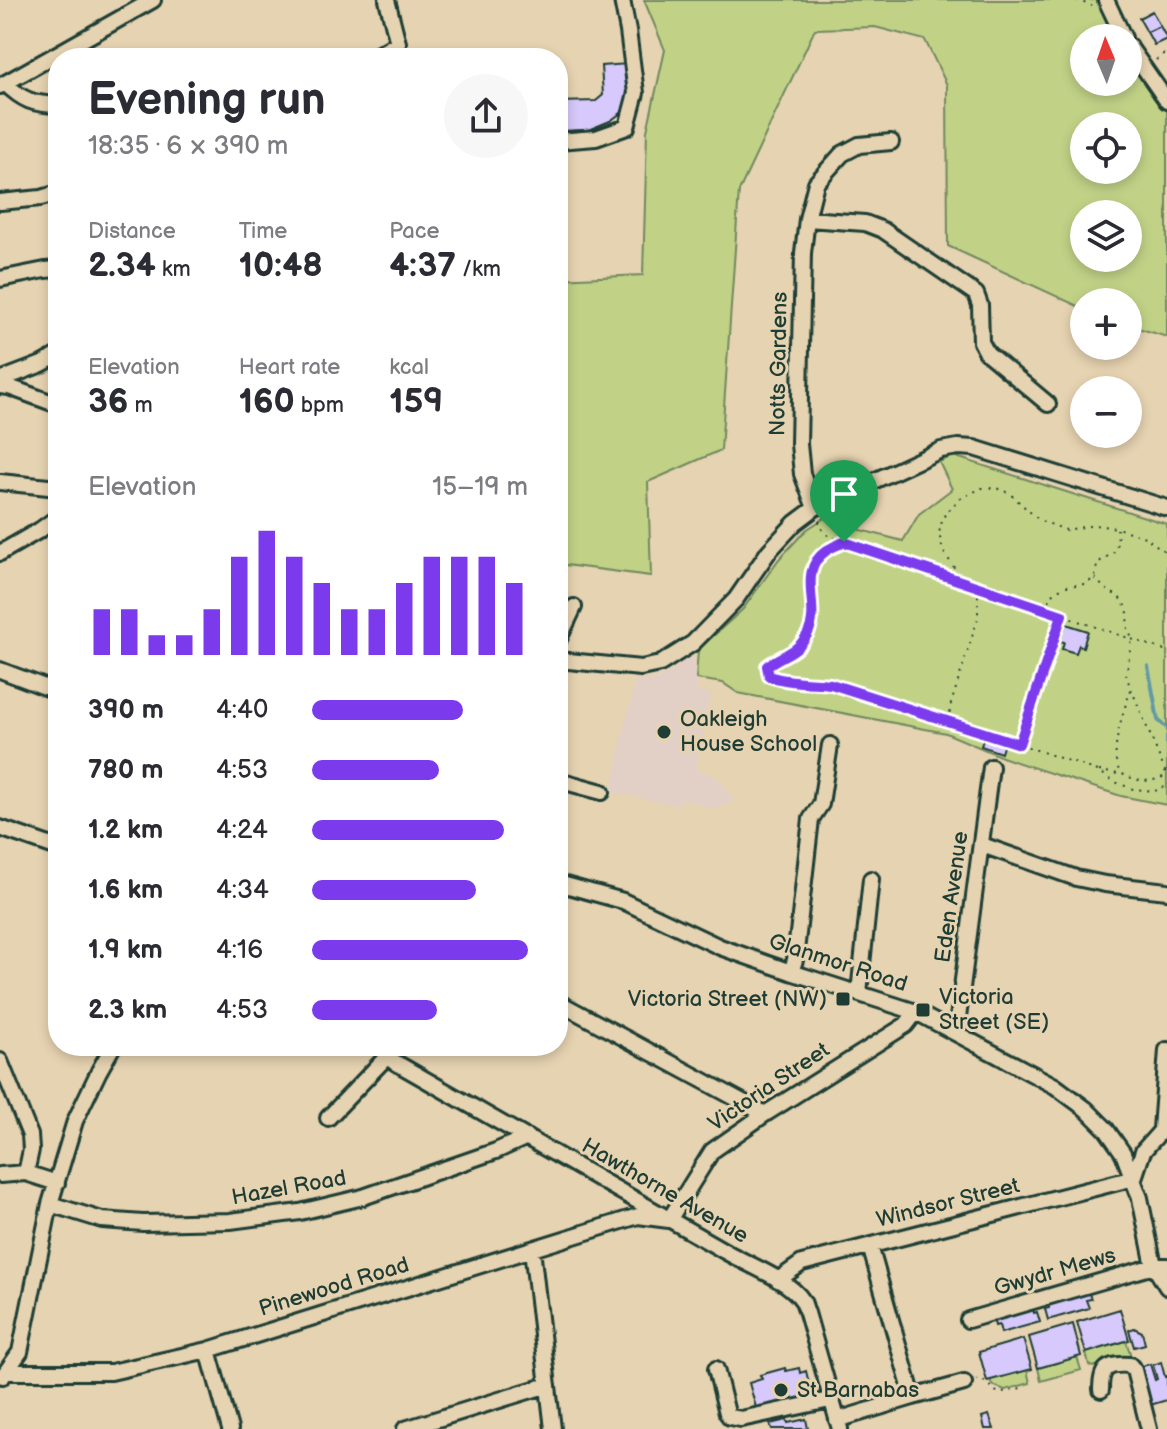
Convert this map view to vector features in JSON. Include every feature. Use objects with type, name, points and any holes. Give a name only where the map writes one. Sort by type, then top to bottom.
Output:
[{"type":"street","points":[[68,48],[153,0]]},
{"type":"street","points":[[387,0],[398,43],[389,48]]},
{"type":"street","points":[[568,140],[596,138],[627,127],[636,93],[622,0]]},
{"type":"street","points":[[1106,0],[1117,24]]},
{"type":"street","points":[[48,60],[3,85],[18,96],[37,104],[48,105]]},
{"type":"street","points":[[1142,65],[1167,101]]},
{"type":"street","name":"Notts Gardens","points":[[815,508],[802,474],[799,444],[803,253],[807,219],[816,183],[842,154],[859,145],[891,142]]},
{"type":"street","points":[[0,202],[48,196]]},
{"type":"street","points":[[807,219],[865,223],[883,230],[976,294],[980,305],[981,342],[987,353],[1048,404]]},
{"type":"street","points":[[0,279],[48,271]]},
{"type":"street","points":[[0,380],[48,361]]},
{"type":"street","points":[[0,386],[48,401]]},
{"type":"street","points":[[568,661],[641,668],[660,664],[693,643],[736,599],[769,551],[795,523],[815,508],[941,450],[974,448],[1167,508]]},
{"type":"street","points":[[0,482],[48,487]]},
{"type":"street","points":[[0,553],[48,524]]},
{"type":"street","points":[[0,670],[48,688]]},
{"type":"street","points":[[791,972],[795,960],[811,819],[821,804],[830,745]]},
{"type":"street","name":"Eden Avenue","points":[[956,1033],[991,767]]},
{"type":"street","points":[[568,783],[602,792]]},
{"type":"street","points":[[0,828],[48,845]]},
{"type":"street","points":[[982,845],[1076,878],[1167,891]]},
{"type":"street","points":[[859,993],[871,879]]},
{"type":"street","name":"Glanmor Road","points":[[568,886],[623,901],[720,947],[916,1012],[1055,1086],[1086,1109],[1106,1129],[1123,1153],[1134,1178],[1167,1287]]},
{"type":"street","points":[[568,1007],[765,1114]]},
{"type":"street","name":"Victoria Street","points":[[669,1220],[712,1151],[906,1025],[916,1012]]},
{"type":"street","points":[[1134,1178],[1143,1151],[1164,1127],[1167,1050]]},
{"type":"street","points":[[3,1376],[20,1352],[50,1204],[75,1121],[107,1056]]},
{"type":"street","points":[[328,1118],[387,1056]]},
{"type":"street","name":"Hawthorne Avenue","points":[[400,1056],[527,1137],[778,1280],[802,1300],[838,1424]]},
{"type":"street","points":[[0,1061],[30,1135],[31,1150],[26,1173]]},
{"type":"street","name":"Hazel Road","points":[[50,1204],[102,1220],[143,1223],[230,1221],[300,1212],[363,1197],[496,1151],[527,1137]]},
{"type":"street","points":[[0,1175],[26,1173],[57,1183]]},
{"type":"street","name":"Windsor Street","points":[[778,1280],[802,1263],[1134,1178]]},
{"type":"street","name":"Pinewood Road","points":[[3,1376],[111,1372],[208,1350],[638,1216],[669,1220]]},
{"type":"street","points":[[870,1246],[913,1397]]},
{"type":"street","points":[[532,1249],[553,1429]]},
{"type":"street","name":"Gwydr Mews","points":[[968,1320],[1161,1266]]},
{"type":"street","points":[[208,1350],[230,1429]]},
{"type":"street","points":[[1101,1390],[1104,1369],[1130,1365],[1134,1370],[1149,1429]]},
{"type":"street","points":[[716,1369],[730,1417],[741,1419],[830,1400]]},
{"type":"street","points":[[838,1424],[913,1397],[964,1383]]},
{"type":"street","points":[[405,1429],[548,1385]]},
{"type":"path","points":[[1151,64],[1167,51]]},
{"type":"path","points":[[963,582],[943,551],[939,533],[943,517],[959,499],[982,488],[996,488],[1009,493],[1039,520],[1066,530],[1095,525],[1117,528],[1145,537],[1167,553]]},
{"type":"path","points":[[815,508],[824,533],[844,542],[1167,651]]},
{"type":"path","points":[[844,542],[825,551],[814,565],[809,585],[813,612],[809,632],[795,651],[767,666],[769,676],[783,681],[831,684],[1098,771],[1142,781],[1160,779],[1167,776],[1126,676],[1132,639],[1127,626],[1128,610],[1119,597],[1095,578],[1095,569],[1101,559],[1113,554],[1118,542],[1117,528]]},
{"type":"path","points":[[1045,609],[1055,591],[1085,584],[1095,578]]},
{"type":"path","points":[[949,722],[950,707],[978,618],[978,587]]},
{"type":"path","points":[[1019,744],[1062,615]]},
{"type":"path","points":[[1124,775],[1117,768],[1116,756],[1124,709],[1131,689]]},
{"type":"path","points":[[1098,771],[1133,789],[1155,791],[1167,786]]},
{"type":"path","points":[[964,1383],[981,1379],[998,1393],[1026,1387]]},
{"type":"shaded area","name":"Oakleigh House School","points":[[692,655],[698,691],[711,694],[696,769],[715,776],[734,801],[715,809],[682,799],[679,806],[611,792],[635,680],[653,680],[672,671]]},
{"type":"green space","points":[[644,0],[1101,0],[1112,24],[1070,24],[1070,96],[1142,96],[1142,72],[1167,108],[1167,337],[1142,329],[1142,288],[1070,288],[1070,303],[948,246],[947,85],[925,40],[875,27],[815,29],[739,191],[721,450],[648,482],[651,576],[568,565],[568,279],[643,275],[647,131],[665,50]]},
{"type":"green space","points":[[953,456],[1167,524],[1167,805],[1121,796],[1007,759],[946,733],[738,693],[723,683],[696,679],[698,650],[743,609],[779,559],[806,530],[829,515],[834,523],[903,541],[919,514],[952,489],[939,462]]},
{"type":"green space","points":[[1126,1341],[1131,1356],[1093,1367],[1089,1365],[1086,1353]]},
{"type":"green space","points":[[1077,1357],[1081,1370],[1041,1381],[1038,1368]]},
{"type":"green space","points":[[1027,1370],[1030,1383],[1005,1390],[992,1385],[990,1380]]},
{"type":"building","points":[[1152,11],[1160,26],[1147,32],[1139,18]]},
{"type":"building","points":[[1160,26],[1167,39],[1154,45],[1147,32]]},
{"type":"building","points":[[628,64],[628,108],[610,121],[588,130],[568,131],[568,102],[596,101],[603,95],[601,66]]},
{"type":"building","points":[[1066,624],[1088,631],[1083,647],[1079,645],[1076,653],[1062,649],[1064,642],[1060,641]]},
{"type":"building","points":[[984,737],[1004,743],[1001,753],[981,746]]},
{"type":"building","points":[[1088,1291],[1091,1299],[1086,1300],[1089,1308],[1048,1320],[1045,1309],[1049,1308],[1048,1302]]},
{"type":"building","points":[[1032,1307],[1040,1322],[1001,1333],[999,1325],[995,1326],[993,1318]]},
{"type":"building","points":[[1120,1309],[1129,1340],[1086,1353],[1077,1322]]},
{"type":"building","points":[[1073,1324],[1081,1356],[1038,1368],[1029,1337]]},
{"type":"building","points":[[1134,1328],[1142,1332],[1145,1344],[1134,1347],[1129,1330]]},
{"type":"building","points":[[1023,1339],[1032,1369],[987,1381],[979,1352]]},
{"type":"building","points":[[1161,1362],[1167,1376],[1167,1400],[1150,1405],[1139,1367],[1150,1364],[1155,1380],[1153,1365]]},
{"type":"building","name":"St Barnabas","points":[[785,1368],[786,1371],[799,1368],[800,1373],[806,1371],[812,1396],[757,1411],[749,1383],[762,1379],[760,1375]]},
{"type":"building","points":[[989,1415],[994,1429],[985,1429],[982,1417]]},
{"type":"building","points":[[806,1419],[808,1429],[772,1429],[770,1424],[787,1420],[788,1423]]},
{"type":"waterway","points":[[1148,666],[1158,720],[1167,728]]},
{"type":"waterway","points":[[1167,736],[1167,743]]},
{"type":"place","name":"Oakleigh House School","points":[[664,732]]},
{"type":"place","name":"Victoria Street (NW)","points":[[843,999]]},
{"type":"place","name":"Victoria Street (SE)","points":[[923,1010]]},
{"type":"place","name":"St Barnabas","points":[[781,1390]]},
{"type":"route","points":[[844,542],[1062,615],[1019,744],[831,684],[783,681],[769,676],[767,666],[795,651],[809,632],[813,612],[809,585],[814,565],[825,551],[844,542]]}]
